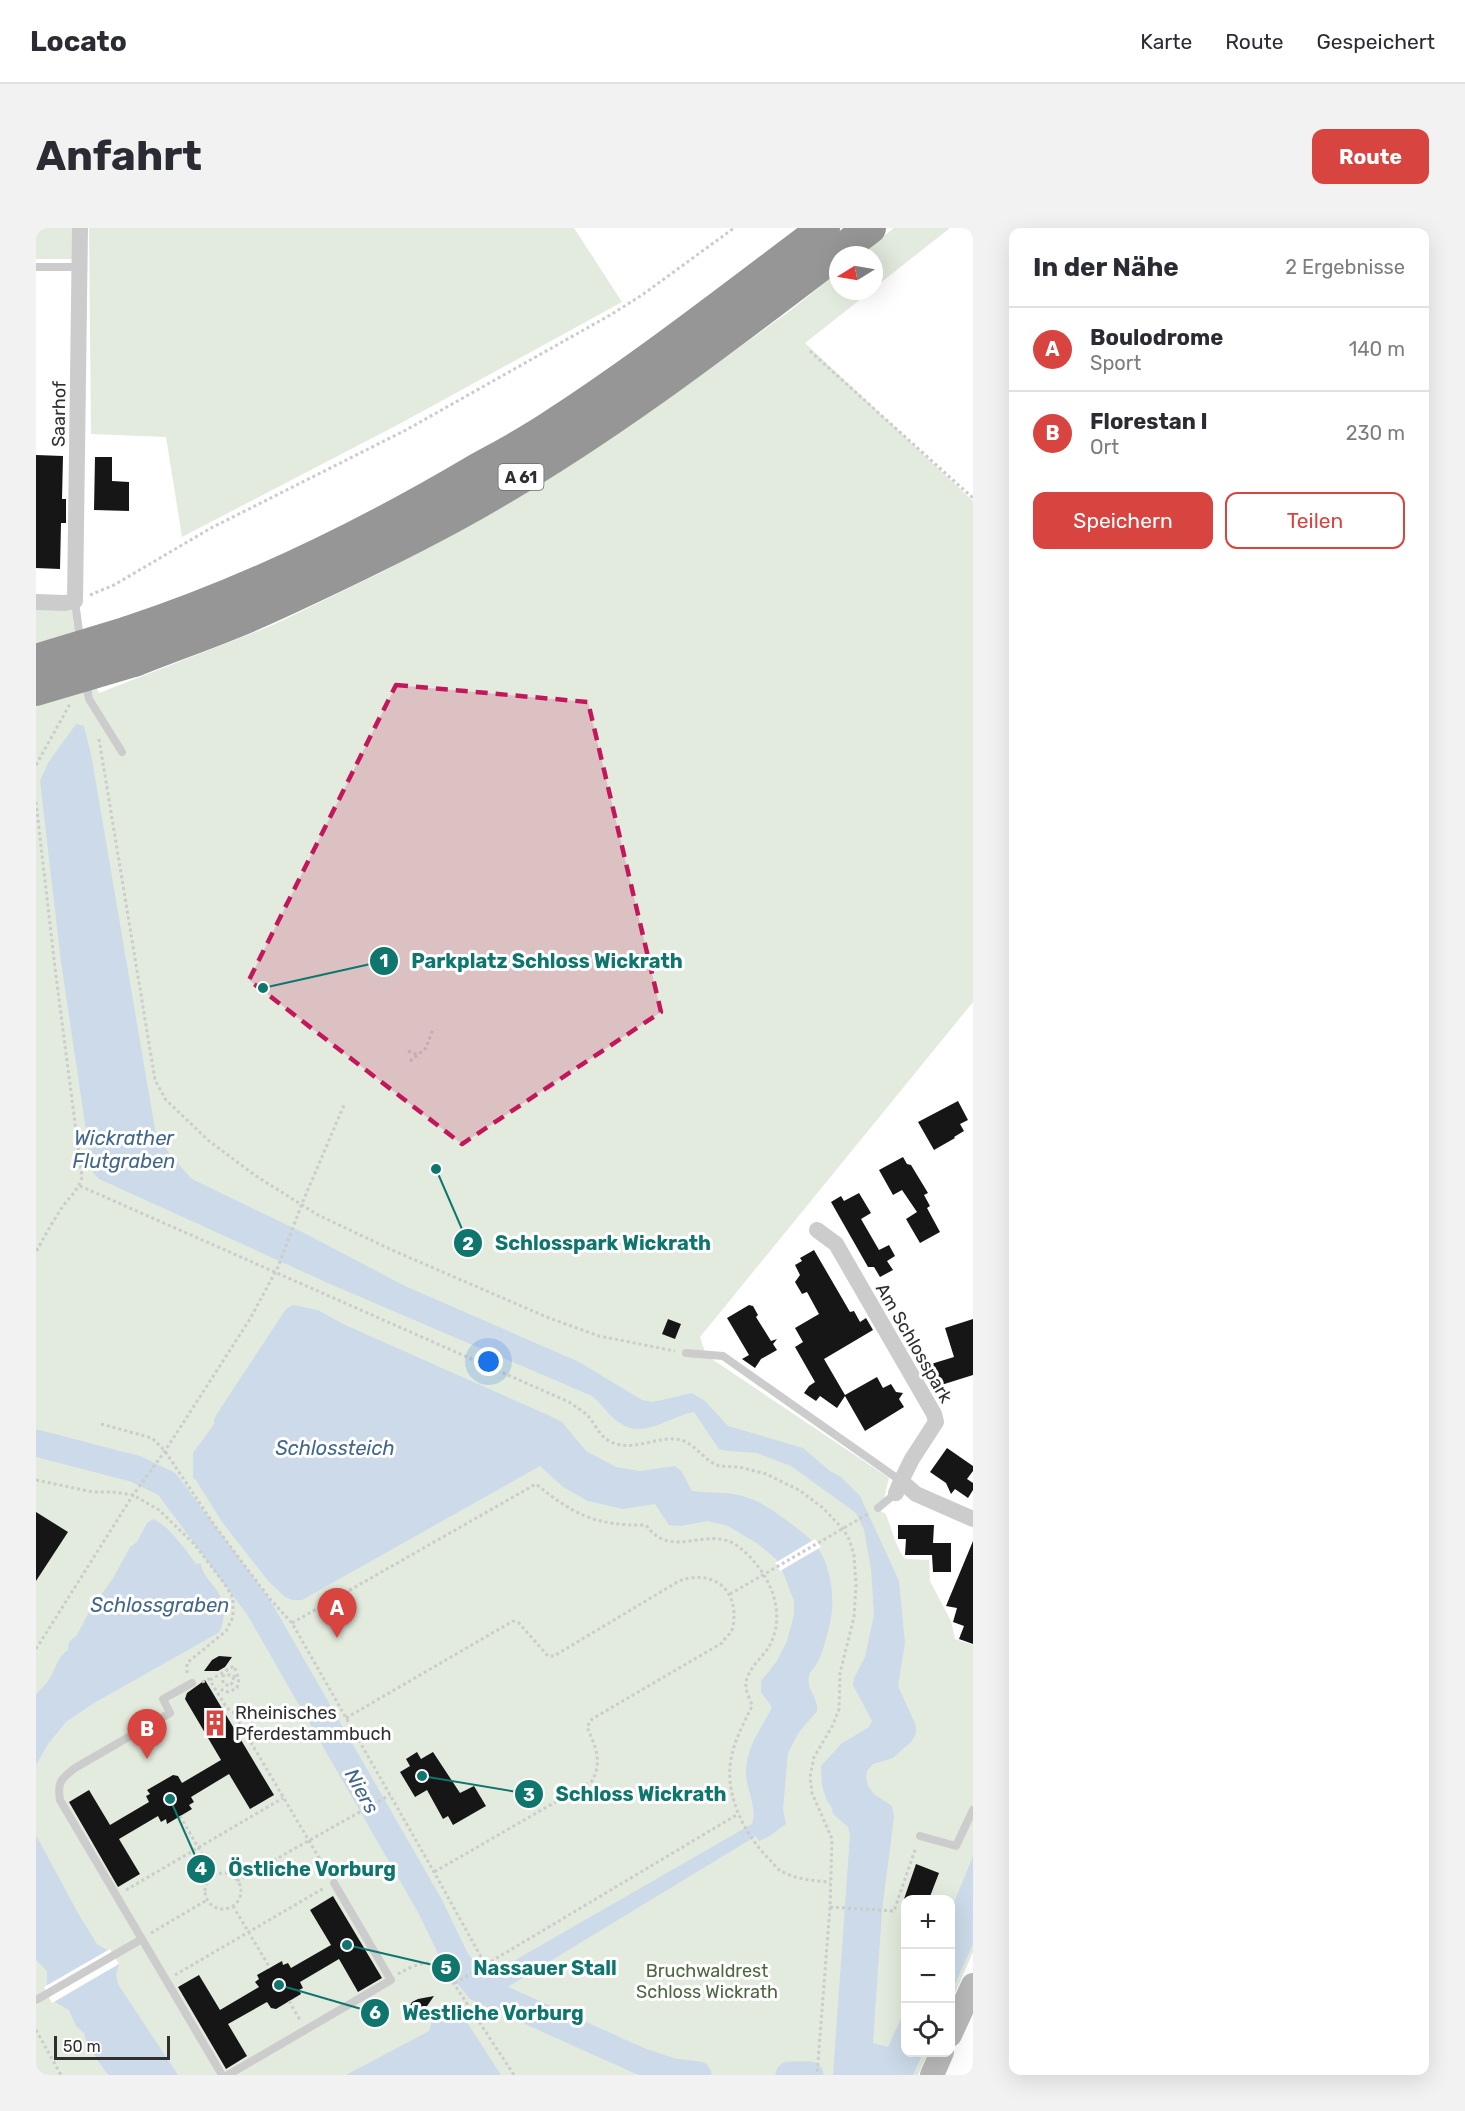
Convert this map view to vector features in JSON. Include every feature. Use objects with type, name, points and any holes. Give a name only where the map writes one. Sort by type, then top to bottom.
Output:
[{"type":"highway","name":"A 61","points":[[36,690],[131,647],[184,613],[316,556],[431,496],[555,424],[672,342],[824,228]]},
{"type":"highway","name":"A 61","points":[[36,660],[131,647],[259,612],[374,557],[476,504],[576,443],[683,369],[870,228]]},
{"type":"main road","points":[[955,2026],[973,1985]]},
{"type":"main road","points":[[932,2075],[940,2057]]},
{"type":"street","name":"Saarhof","points":[[75,601],[80,228]]},
{"type":"street","points":[[36,602],[75,601]]},
{"type":"street","name":"Am Schlosspark","points":[[817,1230],[836,1244],[934,1414],[936,1422],[912,1459],[899,1487]]},
{"type":"street","points":[[899,1487],[973,1519]]},
{"type":"lane","points":[[36,267],[80,267]]},
{"type":"lane","points":[[75,601],[82,655]]},
{"type":"lane","points":[[84,666],[89,699],[122,752]]},
{"type":"lane","points":[[686,1353],[723,1356],[899,1487],[878,1508]]},
{"type":"lane","points":[[192,1683],[163,1699],[170,1713],[75,1768],[63,1777],[58,1788],[60,1800],[222,2075]]},
{"type":"lane","points":[[920,1836],[956,1846],[973,1810]]},
{"type":"lane","points":[[228,2075],[391,1980],[334,1882]]},
{"type":"lane","points":[[40,1998],[142,1939]]},
{"type":"path","points":[[75,601],[114,585],[212,528],[406,430],[602,320],[642,295],[734,228]]},
{"type":"path","points":[[810,351],[973,498]]},
{"type":"path","points":[[36,765],[69,704]]},
{"type":"path","points":[[99,738],[154,1080],[166,1100],[209,1141],[301,1206],[392,1250],[549,1318],[599,1336],[686,1353]]},
{"type":"path","points":[[36,802],[82,1177],[80,1186],[59,1212],[36,1252]]},
{"type":"path","points":[[410,1061],[426,1048],[433,1029]]},
{"type":"path","points":[[408,1051],[418,1055]]},
{"type":"path","points":[[36,1649],[133,1495],[165,1451],[227,1355],[278,1267],[344,1105]]},
{"type":"path","points":[[80,1186],[569,1402],[585,1414],[600,1434],[610,1442],[624,1445],[652,1443],[671,1438],[693,1446],[713,1464],[753,1470],[783,1481],[823,1508],[843,1529],[854,1555],[856,1585],[854,1617],[840,1673],[837,1717],[814,1757],[810,1777],[812,1793],[832,1839],[830,1907],[817,2075]]},
{"type":"path","points":[[101,1424],[152,1438],[165,1451],[215,1526],[270,1599],[292,1623],[486,1966]]},
{"type":"path","points":[[36,1480],[93,1492],[133,1495],[159,1510],[195,1545],[233,1598],[233,1617],[226,1631],[187,1663],[187,1672],[192,1683],[200,1678],[202,1682],[224,1674],[234,1666],[239,1684],[234,1691],[225,1691],[210,1680]]},
{"type":"path","points":[[292,1623],[536,1484],[558,1502],[582,1516],[608,1524],[646,1525],[653,1535],[667,1542],[700,1538],[718,1539],[735,1544],[752,1557],[765,1575],[776,1604],[776,1626],[770,1644],[750,1672],[746,1688],[752,1706],[734,1746],[730,1767],[731,1784],[738,1814],[756,1843],[780,1871],[817,1881],[830,1882]]},
{"type":"path","points":[[730,1594],[855,1521]]},
{"type":"path","points":[[346,1718],[513,1621],[519,1623],[548,1656],[554,1656],[687,1578],[705,1577],[719,1583],[730,1594],[734,1622],[731,1631],[722,1643],[592,1719],[587,1727],[594,1743],[598,1765],[592,1781],[434,1872]]},
{"type":"path","points":[[224,1674],[233,1677],[238,1675]]},
{"type":"path","points":[[166,1980],[334,1882],[233,1712],[227,1708],[219,1686],[224,1674]]},
{"type":"path","points":[[219,1686],[232,1684],[233,1677]]},
{"type":"path","points":[[237,1881],[390,1795]]},
{"type":"path","points":[[117,1896],[283,1798]]},
{"type":"path","points":[[456,1982],[738,1814]]},
{"type":"path","points":[[180,1816],[214,1875]]},
{"type":"path","points":[[830,1907],[894,1911],[920,1836]]},
{"type":"path","points":[[229,1874],[237,1881],[241,1892],[233,1906],[218,1908],[207,1900],[205,1888],[214,1875],[229,1874]]},
{"type":"path","points":[[142,1939],[207,1900]]},
{"type":"path","points":[[233,1906],[270,1968]]},
{"type":"path","points":[[391,1980],[404,1971],[436,1962],[443,1967],[456,1982],[464,2001],[514,2075]]},
{"type":"path","points":[[289,2001],[305,2030]]},
{"type":"path","points":[[36,2030],[62,2075]]},
{"type":"highlighted area","points":[[396,685],[588,702],[661,1012],[462,1144],[249,980]]},
{"type":"green space","points":[[36,228],[74,228],[74,259],[36,259]]},
{"type":"green space","points":[[89,228],[574,228],[622,302],[403,422],[182,537],[166,437],[91,434]]},
{"type":"green space","points":[[894,228],[950,228],[883,281],[883,246],[871,246]]},
{"type":"green space","name":"Bruchwaldrest Schloss Wickrath","points":[[829,279],[829,300],[860,300],[805,343],[973,501],[973,1002],[700,1337],[706,1355],[889,1478],[881,1512],[885,1513],[899,1549],[905,1559],[929,1560],[930,1581],[951,1621],[955,1639],[973,1645],[973,1952],[955,1993],[955,1895],[901,1895],[901,2057],[926,2057],[918,2075],[36,2075],[36,602],[75,601],[89,669],[99,693],[273,625],[380,573],[485,517],[588,453],[791,310]]},
{"type":"water","name":"Wickrather Flutgraben","points":[[76,724],[84,726],[91,754],[156,1135],[192,1179],[306,1234],[405,1286],[579,1362],[642,1400],[653,1402],[692,1393],[705,1401],[728,1426],[803,1448],[830,1471],[841,1477],[860,1496],[899,1581],[905,1643],[898,1686],[916,1726],[916,1733],[912,1741],[893,1758],[873,1764],[867,1771],[866,1777],[868,1786],[874,1794],[892,1806],[894,1817],[882,1911],[873,2043],[888,2047],[901,2019],[901,2057],[921,2057],[913,2075],[833,2075],[850,1835],[848,1827],[833,1814],[827,1801],[822,1786],[821,1766],[841,1744],[869,1727],[872,1721],[853,1685],[854,1678],[865,1657],[874,1615],[871,1569],[864,1530],[856,1513],[791,1466],[757,1453],[719,1449],[694,1412],[647,1428],[629,1428],[616,1420],[592,1396],[330,1284],[99,1179],[92,1171],[61,962],[40,781],[48,763]]},
{"type":"water","name":"Schlossteich","points":[[293,1305],[318,1310],[343,1324],[562,1422],[586,1451],[616,1467],[640,1471],[675,1466],[682,1472],[692,1491],[736,1494],[760,1503],[808,1537],[823,1556],[827,1566],[832,1598],[831,1618],[822,1652],[809,1677],[817,1711],[799,1732],[788,1753],[783,1809],[786,1824],[759,1841],[756,1836],[496,1994],[487,1997],[479,1994],[476,1986],[491,1974],[752,1824],[754,1812],[746,1773],[747,1763],[751,1746],[772,1707],[761,1692],[761,1681],[777,1661],[787,1641],[794,1614],[794,1601],[776,1559],[758,1544],[728,1526],[707,1521],[681,1526],[669,1525],[655,1504],[623,1509],[588,1501],[563,1487],[540,1466],[302,1600],[285,1597],[269,1582],[222,1522],[193,1478],[193,1453],[214,1424],[214,1419],[222,1406],[286,1309]]},
{"type":"water","name":"Schlossgraben","points":[[153,1519],[171,1533],[196,1564],[201,1563],[205,1575],[222,1600],[221,1629],[218,1633],[94,1703],[66,1722],[48,1744],[36,1765],[36,1695],[49,1680],[59,1659],[68,1650],[69,1642],[77,1635],[91,1608],[112,1580],[130,1547],[137,1542],[147,1523]]},
{"type":"water","points":[[36,1835],[97,1944],[107,1950],[110,1949],[119,1964],[116,1975],[118,1984],[178,2075],[109,2075],[94,2054],[92,2047],[87,2044],[84,2033],[76,2026],[69,2010],[55,2002],[47,1987],[47,1971],[36,1960]]},
{"type":"water","points":[[973,1856],[973,1944],[955,1984],[955,1949],[955,1900]]},
{"type":"water","points":[[455,2007],[501,2075],[346,2075],[429,2031],[432,2021]]},
{"type":"pier","points":[[815,1539],[821,1547],[780,1571],[775,1563]]},
{"type":"pier","points":[[110,1949],[119,1964],[52,2003],[44,1987]]},
{"type":"building","points":[[36,455],[63,456],[62,499],[66,499],[66,523],[61,523],[60,569],[36,568]]},
{"type":"building","points":[[95,457],[112,457],[112,481],[129,482],[129,511],[94,510]]},
{"type":"building","points":[[958,1101],[968,1120],[960,1124],[964,1131],[934,1150],[918,1122]]},
{"type":"building","points":[[903,1157],[907,1164],[911,1165],[928,1193],[924,1195],[930,1206],[927,1208],[940,1232],[920,1243],[906,1219],[917,1212],[902,1190],[893,1195],[879,1170]]},
{"type":"building","points":[[859,1193],[871,1213],[861,1219],[879,1250],[889,1245],[895,1256],[887,1261],[893,1270],[880,1277],[874,1267],[868,1267],[831,1202],[841,1196],[844,1201]]},
{"type":"building","points":[[814,1250],[850,1312],[854,1311],[860,1322],[866,1318],[873,1330],[824,1359],[845,1395],[877,1377],[883,1388],[891,1384],[896,1392],[903,1393],[899,1399],[904,1407],[865,1431],[845,1396],[837,1408],[820,1396],[816,1401],[804,1393],[815,1382],[795,1347],[803,1342],[795,1328],[819,1314],[807,1292],[802,1294],[795,1282],[800,1275],[795,1265],[802,1261],[800,1258]]},
{"type":"building","points":[[749,1305],[753,1306],[758,1315],[756,1317],[771,1341],[777,1339],[773,1344],[777,1350],[761,1359],[755,1368],[742,1359],[749,1355],[727,1318]]},
{"type":"building","points":[[668,1319],[681,1324],[675,1339],[662,1334]]},
{"type":"building","points":[[973,1319],[973,1375],[938,1386],[931,1364],[954,1357],[945,1328]]},
{"type":"building","points":[[947,1448],[973,1466],[973,1471],[967,1479],[973,1483],[973,1490],[968,1498],[955,1489],[951,1494],[946,1483],[930,1472]]},
{"type":"building","points":[[36,1512],[68,1532],[36,1581]]},
{"type":"building","points":[[898,1525],[934,1525],[933,1543],[951,1543],[951,1572],[933,1572],[932,1555],[905,1555],[906,1539],[898,1539]]},
{"type":"building","points":[[973,1541],[973,1644],[959,1639],[964,1626],[953,1622],[957,1608],[946,1606]]},
{"type":"building","points":[[219,1656],[232,1657],[225,1667],[218,1671],[204,1671],[212,1660]]},
{"type":"building","points":[[205,1680],[274,1795],[250,1809],[229,1774],[191,1797],[194,1802],[189,1805],[192,1809],[167,1824],[166,1819],[161,1822],[158,1816],[119,1839],[140,1874],[118,1887],[69,1802],[89,1790],[110,1825],[149,1802],[146,1796],[150,1794],[147,1790],[173,1775],[178,1776],[182,1783],[221,1760],[185,1699],[187,1693]]},
{"type":"building","points":[[417,1752],[421,1759],[433,1752],[460,1793],[474,1786],[486,1806],[453,1825],[448,1816],[443,1819],[427,1790],[415,1797],[400,1772],[410,1766],[406,1759]]},
{"type":"building","points":[[916,1864],[939,1873],[931,1895],[905,1895]]},
{"type":"building","points":[[333,1896],[382,1978],[358,1992],[339,1959],[300,1982],[303,1988],[299,1990],[301,1994],[276,2009],[271,2008],[267,2002],[228,2024],[247,2056],[226,2069],[178,1987],[199,1975],[220,2010],[259,1987],[255,1982],[259,1979],[257,1975],[282,1961],[283,1965],[288,1963],[291,1968],[331,1945],[310,1910]]},
{"type":"building","points":[[434,1996],[425,2009],[417,2014],[406,2013],[412,2002]]},
{"type":"waterway","name":"Niers","points":[[36,1443],[136,1469],[167,1484],[259,1608],[430,1906],[456,1960],[478,1988],[640,2061],[673,2072],[698,2075]]},
{"type":"waterway","name":"Niers","points":[[789,2075],[810,2075]]},
{"type":"place","name":"Parkplatz Schloss Wickrath","points":[[263,988]]},
{"type":"place","name":"Schlosspark Wickrath","points":[[436,1169]]},
{"type":"place","name":"Boulodrome","points":[[337,1638]]},
{"type":"place","name":"Rheinisches Pferdestammbuch","points":[[215,1723]]},
{"type":"place","name":"Florestan I","points":[[147,1759]]},
{"type":"place","name":"Schloss Wickrath","points":[[422,1776]]},
{"type":"place","name":"Östliche Vorburg","points":[[170,1799]]},
{"type":"place","name":"Nassauer Stall","points":[[347,1945]]},
{"type":"place","name":"Westliche Vorburg","points":[[279,1985]]}]
